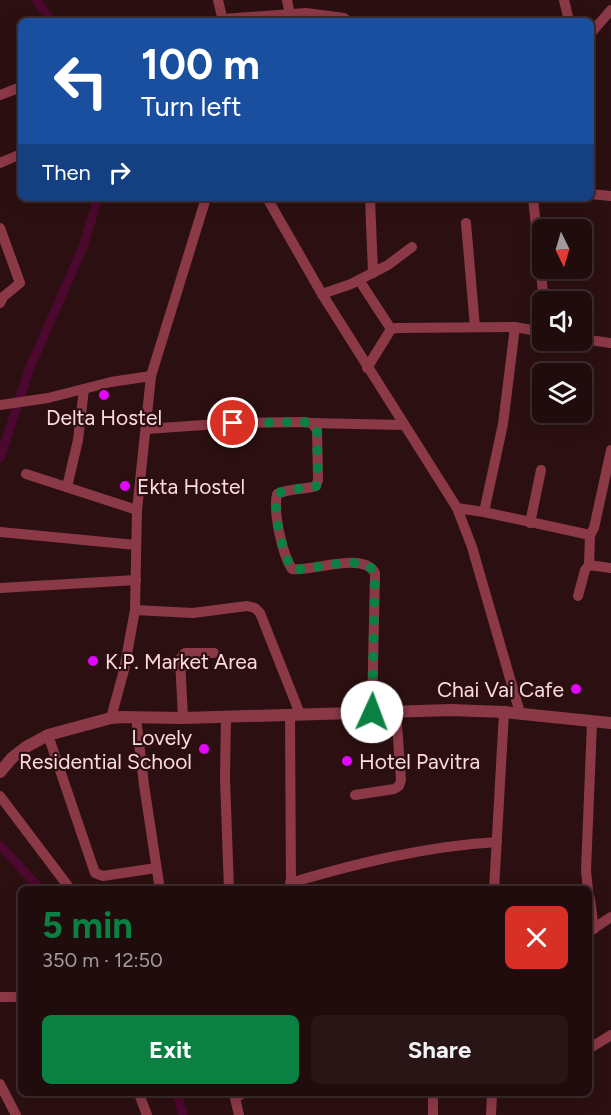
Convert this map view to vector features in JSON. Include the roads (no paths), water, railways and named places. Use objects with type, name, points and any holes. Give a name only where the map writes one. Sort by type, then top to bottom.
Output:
[{"type":"street","points":[[218,0],[222,18]]},
{"type":"street","points":[[287,0],[290,15]]},
{"type":"street","points":[[564,0],[568,18]]},
{"type":"street","points":[[594,30],[611,10]]},
{"type":"street","points":[[250,18],[306,13],[344,18]]},
{"type":"street","points":[[0,95],[18,88]]},
{"type":"street","points":[[0,163],[18,155]]},
{"type":"street","points":[[594,194],[611,196]]},
{"type":"street","points":[[111,718],[124,670],[135,609],[137,510],[151,376],[205,201]]},
{"type":"street","points":[[269,201],[367,368],[457,508],[472,547],[520,714]]},
{"type":"street","points":[[370,201],[373,273]]},
{"type":"street","points":[[533,201],[543,291]]},
{"type":"street","points":[[466,223],[475,327]]},
{"type":"street","points":[[0,228],[20,283],[3,297],[0,303]]},
{"type":"street","points":[[322,294],[373,273],[412,247]]},
{"type":"street","points":[[359,280],[391,329]]},
{"type":"street","points":[[484,512],[503,424],[515,327]]},
{"type":"street","points":[[391,329],[515,327],[532,330]]},
{"type":"street","points":[[367,368],[391,329]]},
{"type":"street","points":[[592,340],[611,343]]},
{"type":"street","points":[[6,404],[151,376]]},
{"type":"street","points":[[67,487],[78,440],[84,389]]},
{"type":"street","points":[[146,429],[233,423],[404,425]]},
{"type":"street","points":[[312,423],[317,430],[318,480],[316,486],[277,494],[280,534],[292,569],[350,563],[369,566],[375,573],[372,712]]},
{"type":"street","points":[[578,596],[585,570],[589,565],[590,535],[605,501],[611,450]]},
{"type":"street","points":[[530,523],[541,470]]},
{"type":"street","points":[[26,474],[137,510]]},
{"type":"street","points":[[457,508],[590,535]]},
{"type":"street","points":[[0,532],[136,545]]},
{"type":"street","points":[[589,565],[611,568]]},
{"type":"street","points":[[0,588],[136,580]]},
{"type":"street","points":[[135,609],[194,613],[247,606],[255,608],[260,613],[295,714],[291,886],[346,866],[460,844],[497,842]]},
{"type":"street","points":[[183,718],[180,659],[185,653],[214,653]]},
{"type":"street","points":[[0,772],[26,747],[48,735],[111,718],[451,710],[504,712],[611,723]]},
{"type":"street","points":[[355,795],[394,789],[399,786],[401,780],[396,711]]},
{"type":"street","points":[[494,886],[504,712]]},
{"type":"street","points":[[226,716],[225,778],[229,886]]},
{"type":"street","points":[[136,717],[159,886]]},
{"type":"street","points":[[588,886],[586,871],[592,722]]},
{"type":"street","points":[[48,735],[95,873],[103,876],[156,868]]},
{"type":"street","points":[[0,796],[68,886]]},
{"type":"street","points":[[592,930],[611,917]]},
{"type":"street","points":[[0,998],[18,998]]},
{"type":"street","points":[[592,1047],[611,1035]]},
{"type":"street","points":[[0,1084],[16,1115]]},
{"type":"street","points":[[140,1096],[147,1115]]},
{"type":"street","points":[[237,1096],[238,1115]]},
{"type":"street","points":[[433,1096],[433,1115]]},
{"type":"street","points":[[491,1115],[492,1096]]},
{"type":"waterway","points":[[36,0],[50,18]]},
{"type":"waterway","points":[[0,458],[29,370],[83,247],[97,201]]},
{"type":"waterway","points":[[0,845],[37,886]]},
{"type":"waterway","points":[[178,1096],[183,1115]]},
{"type":"place","name":"Delta Hostel","points":[[104,395]]},
{"type":"place","name":"Ekta Hostel","points":[[125,486]]},
{"type":"place","name":"K.P. Market Area","points":[[93,661]]},
{"type":"place","name":"Chai Vai Cafe","points":[[576,689]]},
{"type":"place","name":"Lovely Residential School","points":[[204,749]]},
{"type":"place","name":"Hotel Pavitra","points":[[347,761]]}]
